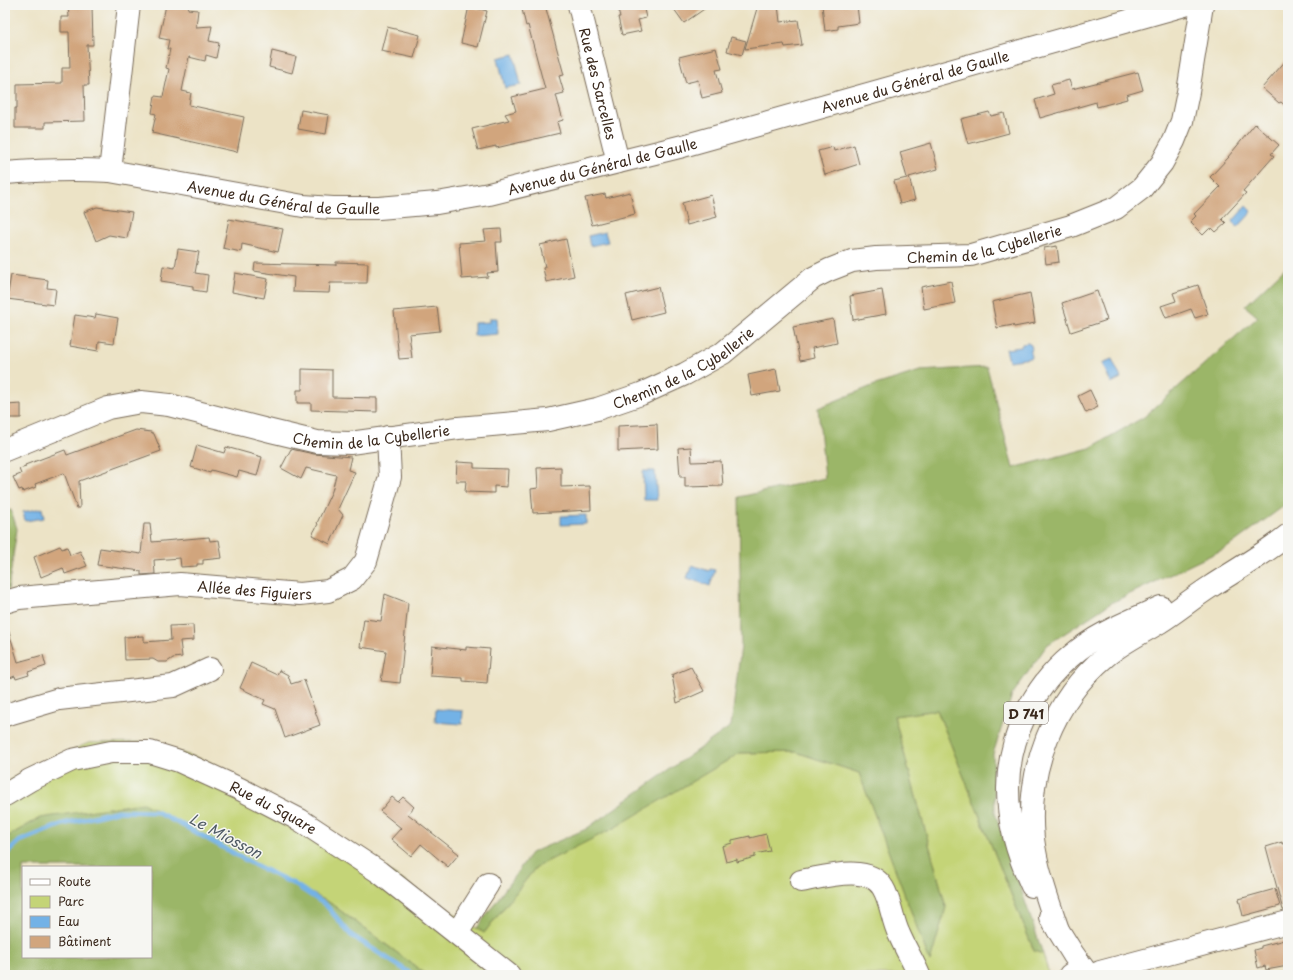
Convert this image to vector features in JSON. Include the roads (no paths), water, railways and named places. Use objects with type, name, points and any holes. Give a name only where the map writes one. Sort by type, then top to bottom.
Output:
[{"type":"street","points":[[110,171],[129,5]]},
{"type":"street","name":"Rue des Sarcelles","points":[[579,5],[618,162]]},
{"type":"street","name":"Avenue du Général de Gaulle","points":[[5,172],[79,169],[110,171],[303,206],[333,208],[379,208],[437,203],[489,194],[690,144],[1185,5]]},
{"type":"street","name":"Chemin de la Cybellerie","points":[[5,450],[108,408],[141,402],[169,405],[317,442],[350,443],[458,428],[548,420],[597,409],[641,394],[679,377],[723,353],[813,278],[828,270],[852,261],[876,258],[971,255],[1071,226],[1116,208],[1142,188],[1162,163],[1174,141],[1182,121],[1188,92],[1202,5]]},
{"type":"street","name":"Allée des Figuiers","points":[[5,602],[19,598],[180,584],[300,594],[328,591],[352,579],[366,561],[390,477],[388,437]]},
{"type":"street","name":"D 741","points":[[1058,930],[1039,868],[1033,839],[1032,813],[1034,784],[1039,760],[1047,735],[1060,709],[1075,688],[1107,655],[1182,608],[1210,587],[1242,568],[1288,536]]},
{"type":"street","name":"D 741","points":[[1084,973],[1038,898],[1026,872],[1016,844],[1010,815],[1008,789],[1010,763],[1017,737],[1026,714],[1038,692],[1055,670],[1071,655],[1094,639],[1124,624],[1210,587]]},
{"type":"street","points":[[5,715],[59,699],[173,686],[210,669]]},
{"type":"street","name":"Rue du Square","points":[[5,795],[30,780],[72,760],[111,752],[150,752],[180,761],[300,820],[379,872],[509,975]]},
{"type":"street","points":[[801,881],[838,874],[854,873],[870,876],[878,881],[884,888],[898,934],[919,975]]},
{"type":"street","points":[[457,933],[488,884]]},
{"type":"street","points":[[1084,973],[1107,970],[1288,922]]},
{"type":"water","points":[[514,54],[521,85],[505,88],[498,58]]},
{"type":"water","points":[[1246,206],[1252,212],[1238,227],[1232,222]]},
{"type":"water","points":[[605,232],[608,242],[590,246],[588,236]]},
{"type":"water","points":[[490,318],[497,318],[498,334],[474,336],[474,323],[490,322]]},
{"type":"water","points":[[1028,343],[1031,345],[1032,349],[1030,350],[1031,358],[1009,361],[1006,349],[1021,347],[1022,344]]},
{"type":"water","points":[[1112,359],[1121,378],[1111,383],[1102,363]]},
{"type":"water","points":[[643,471],[655,471],[657,500],[644,500]]},
{"type":"water","points":[[42,508],[44,518],[25,521],[23,512]]},
{"type":"water","points":[[586,515],[586,524],[561,525],[561,516]]},
{"type":"water","points":[[692,565],[709,571],[710,569],[715,570],[710,586],[687,578]]},
{"type":"water","points":[[436,709],[463,711],[462,724],[435,722]]},
{"type":"waterway","name":"Le Miosson","points":[[5,855],[20,841],[63,824],[118,811],[157,812],[257,866],[294,884],[326,905],[351,935],[413,975]]}]
